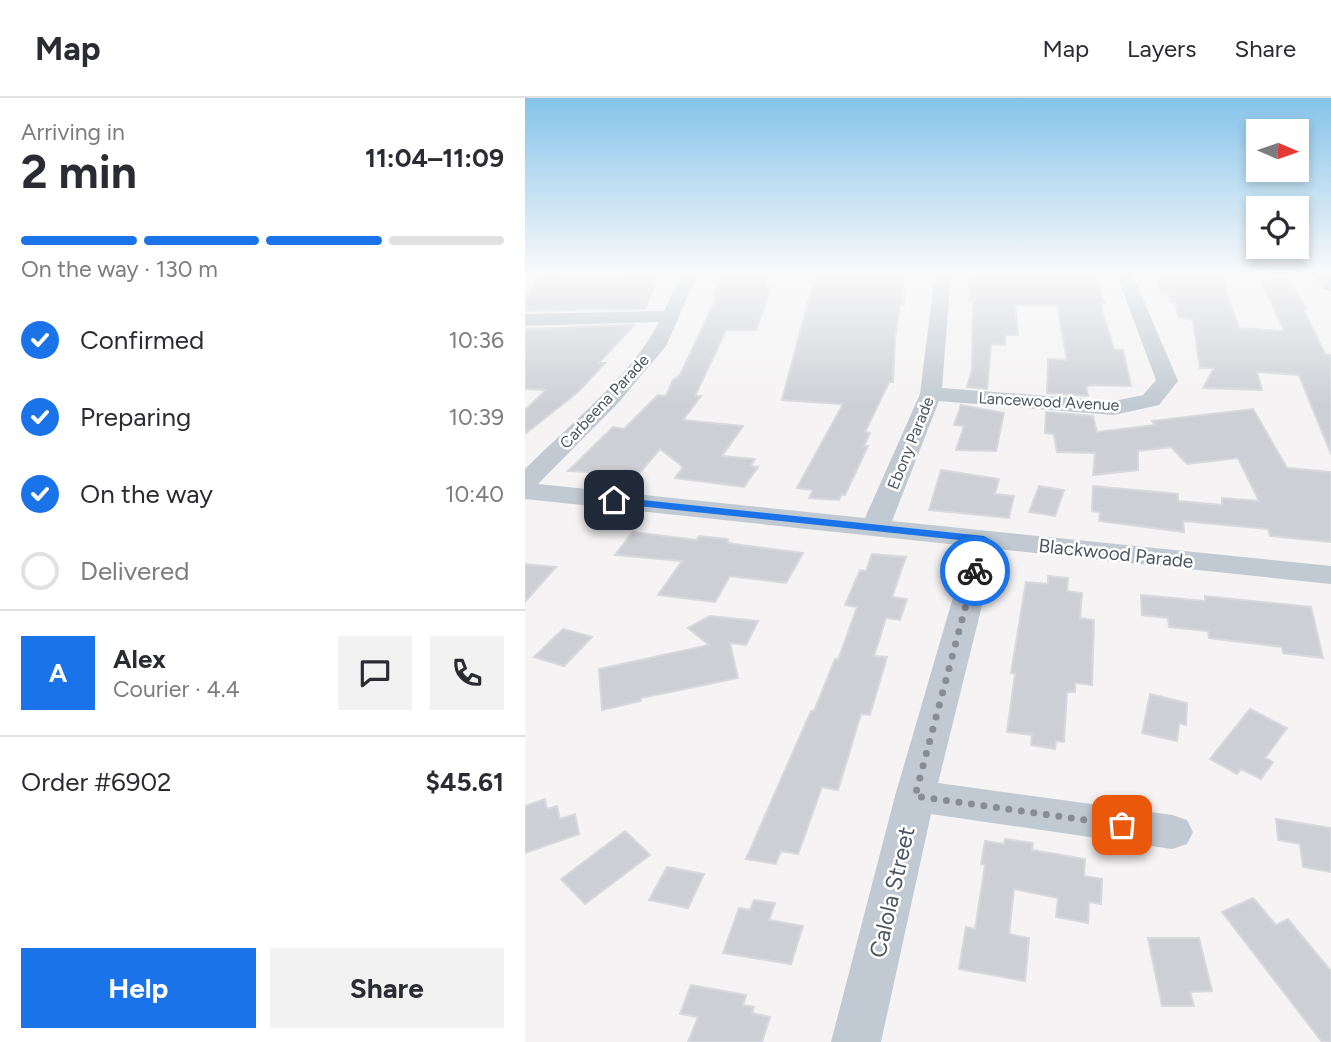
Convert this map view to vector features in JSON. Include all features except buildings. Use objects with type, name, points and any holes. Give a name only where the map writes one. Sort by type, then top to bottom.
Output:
[{"type":"street","points":[[525,320],[632,317]]},
{"type":"street","name":"Carbeena Parade","points":[[525,482],[611,397],[659,342],[670,317]]},
{"type":"street","name":"Ebony Parade","points":[[875,528],[931,394],[939,317]]},
{"type":"street","name":"Lancewood Avenue","points":[[931,394],[1114,408],[1151,400],[1167,381],[1142,317]]},
{"type":"street","name":"Blackwood Parade","points":[[525,491],[1331,575]]},
{"type":"street","name":"Calola Street","points":[[856,1042],[915,796],[984,539]]},
{"type":"street","points":[[915,796],[1172,832]]},
{"type":"way so far","points":[[975,571],[915,796],[1122,825]]},
{"type":"route","points":[[614,500],[984,539],[975,571]]}]
